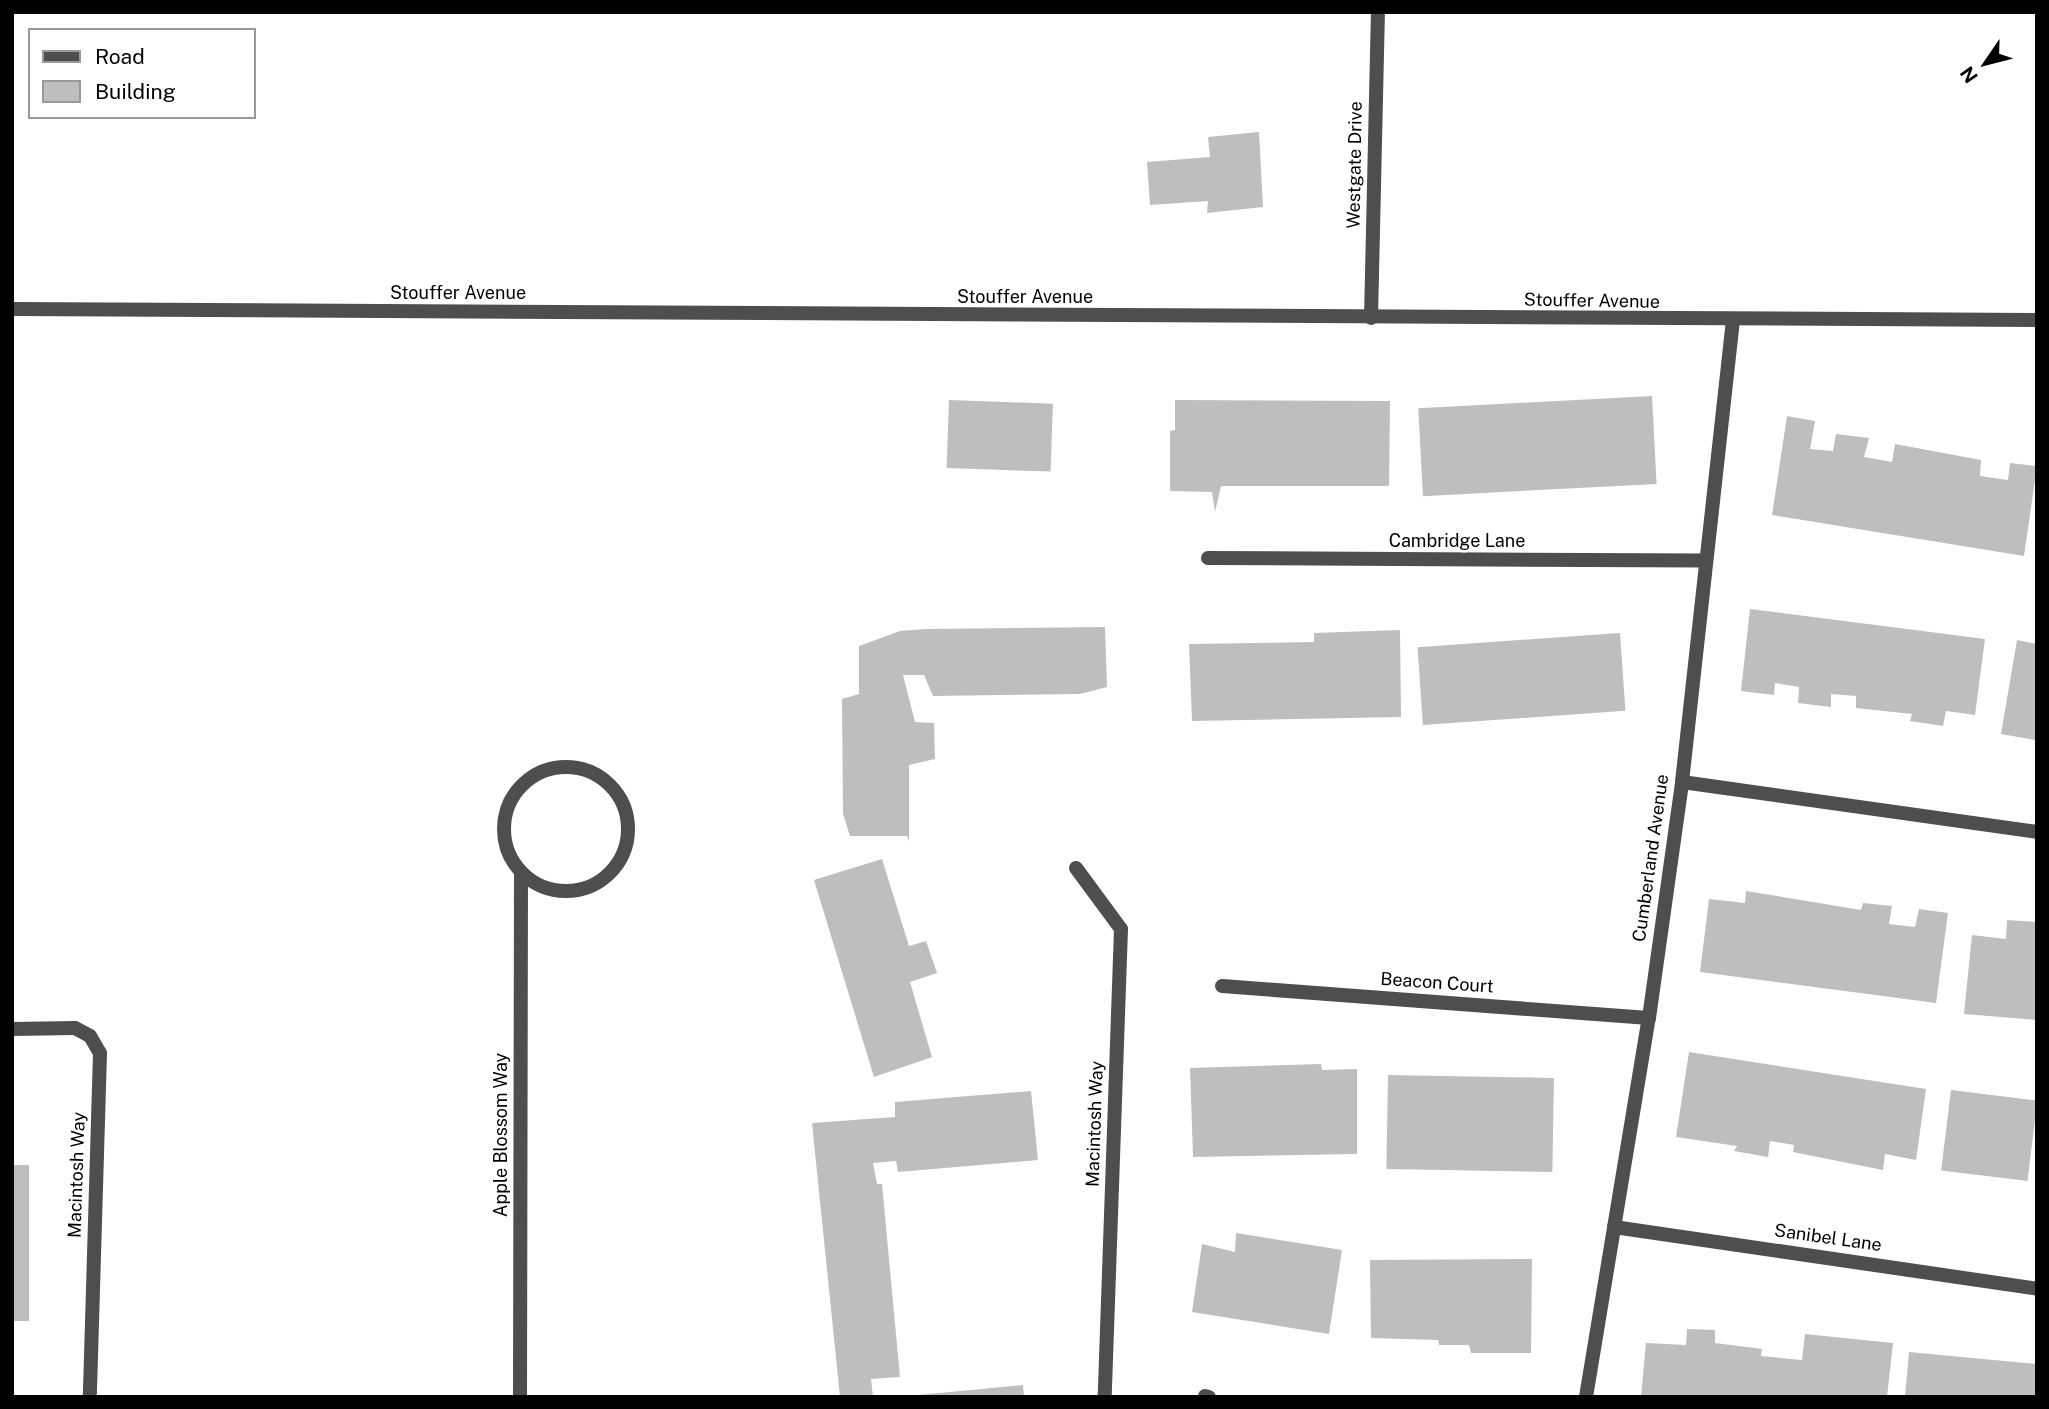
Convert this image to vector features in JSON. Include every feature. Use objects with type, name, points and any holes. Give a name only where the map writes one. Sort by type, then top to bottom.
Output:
[{"type":"street","name":"Westgate Drive","points":[[1371,318],[1378,12]]},
{"type":"street","name":"Stouffer Avenue","points":[[12,309],[1733,321],[2037,320]]},
{"type":"street","name":"Cumberland Avenue","points":[[1586,1397],[1649,1018],[1682,782],[1733,321]]},
{"type":"street","name":"Cambridge Lane","points":[[1208,558],[1705,561]]},
{"type":"street","points":[[567,767],[591,772],[611,786],[624,807],[628,831],[624,854],[610,874],[589,888],[565,892],[541,887],[521,873],[508,852],[503,828],[508,805],[522,785],[543,771],[567,767]]},
{"type":"street","points":[[1682,782],[2037,832]]},
{"type":"street","name":"Macintosh Way","points":[[1076,868],[1121,929],[1105,1397]]},
{"type":"street","name":"Apple Blossom Way","points":[[520,1397],[521,873]]},
{"type":"street","name":"Beacon Court","points":[[1222,986],[1649,1018]]},
{"type":"street","name":"Macintosh Way","points":[[12,1029],[75,1028],[90,1036],[100,1053],[90,1397]]},
{"type":"street","name":"Sanibel Lane","points":[[1614,1227],[2037,1289]]},
{"type":"building","points":[[1259,132],[1263,207],[1207,213],[1208,201],[1150,205],[1147,162],[1210,157],[1208,137]]},
{"type":"building","points":[[1652,396],[1657,484],[1423,496],[1418,408]]},
{"type":"building","points":[[949,400],[1053,404],[1051,472],[947,468]]},
{"type":"building","points":[[1175,400],[1390,401],[1389,486],[1221,486],[1215,512],[1212,492],[1170,491],[1170,431],[1175,430]]},
{"type":"building","points":[[1787,416],[1815,421],[1810,449],[1833,451],[1836,434],[1869,438],[1864,457],[1892,462],[1895,444],[1981,460],[1980,476],[2008,480],[2010,463],[2037,466],[2024,556],[1772,515]]},
{"type":"building","points":[[1750,609],[1985,639],[1975,715],[1946,711],[1943,726],[1910,721],[1912,714],[1856,708],[1856,696],[1831,694],[1831,707],[1798,703],[1799,687],[1775,683],[1774,695],[1741,691]]},
{"type":"building","points":[[1105,627],[1107,687],[1080,694],[933,696],[924,675],[903,675],[915,722],[934,723],[935,759],[909,765],[909,841],[907,836],[850,836],[843,814],[842,699],[859,694],[859,646],[900,631],[925,629]]},
{"type":"building","points":[[1400,630],[1401,717],[1192,721],[1189,644],[1314,642],[1314,633]]},
{"type":"building","points":[[1620,633],[1625,711],[1423,725],[1417,647]]},
{"type":"building","points":[[2017,640],[2037,644],[2035,740],[2001,734]]},
{"type":"building","points":[[882,859],[909,946],[926,941],[937,973],[910,982],[932,1057],[874,1077],[814,880]]},
{"type":"building","points":[[1746,891],[1861,910],[1863,903],[1892,906],[1889,924],[1915,927],[1919,909],[1948,913],[1936,1003],[1700,972],[1709,899],[1745,903]]},
{"type":"building","points":[[2007,920],[2037,922],[2037,1020],[1964,1014],[1972,935],[2006,939]]},
{"type":"building","points":[[1689,1052],[1926,1089],[1916,1160],[1885,1154],[1883,1170],[1793,1152],[1794,1145],[1770,1141],[1768,1157],[1734,1151],[1737,1146],[1676,1137]]},
{"type":"building","points":[[1321,1064],[1322,1070],[1357,1069],[1357,1154],[1193,1157],[1190,1068]]},
{"type":"building","points":[[1388,1075],[1554,1078],[1552,1172],[1386,1169]]},
{"type":"building","points":[[1951,1090],[2037,1101],[2027,1181],[1941,1170]]},
{"type":"building","points":[[1031,1091],[1038,1160],[898,1172],[896,1161],[873,1163],[877,1184],[882,1184],[900,1377],[871,1379],[873,1397],[840,1397],[812,1123],[895,1117],[895,1102]]},
{"type":"building","points":[[12,1165],[29,1165],[29,1321],[12,1321]]},
{"type":"building","points":[[1236,1233],[1342,1250],[1329,1334],[1192,1312],[1202,1244],[1235,1252]]},
{"type":"building","points":[[1532,1259],[1531,1353],[1471,1353],[1469,1345],[1439,1345],[1438,1340],[1371,1338],[1370,1260]]},
{"type":"building","points":[[1687,1329],[1715,1330],[1715,1343],[1762,1349],[1761,1356],[1802,1360],[1805,1334],[1893,1343],[1887,1397],[1641,1397],[1646,1343],[1686,1345]]},
{"type":"building","points":[[1909,1352],[2037,1364],[2037,1397],[1905,1397]]},
{"type":"building","points":[[1023,1385],[1024,1397],[918,1395]]}]
